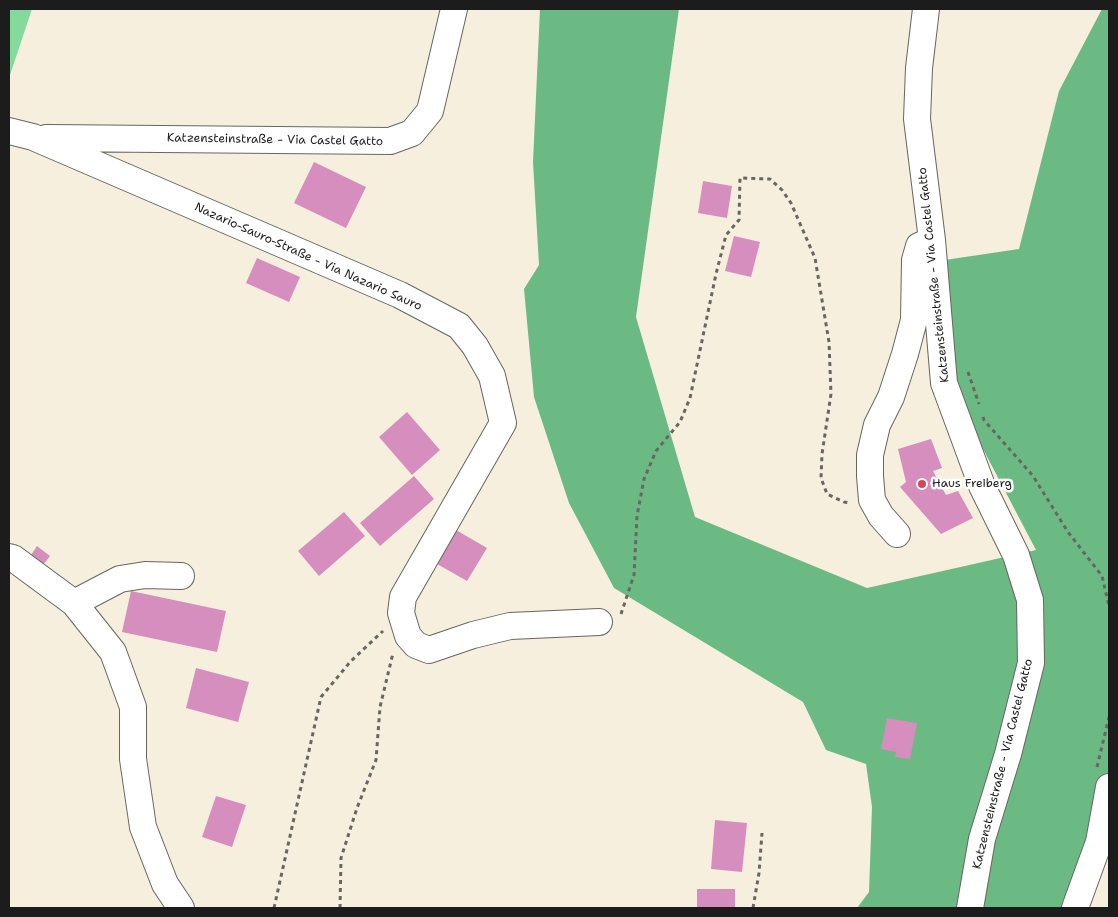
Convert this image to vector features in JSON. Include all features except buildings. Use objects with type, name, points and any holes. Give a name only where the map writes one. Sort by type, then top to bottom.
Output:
[{"type":"street","name":"Katzensteinstraße - Via Castel Gatto","points":[[21,134],[390,141],[412,133],[430,111],[454,9]]},
{"type":"street","name":"Katzensteinstraße - Via Castel Gatto","points":[[926,9],[919,68],[917,119],[932,240],[944,383],[982,486],[1016,555],[1030,600],[1031,663],[1008,754],[982,839],[970,908]]},
{"type":"street","name":"Nazario-Sauro-Straße - Via Nazario Sauro","points":[[21,134],[400,294],[459,326],[476,346],[492,376],[502,423],[403,597],[402,613],[408,636],[416,645],[429,650],[472,635],[510,626],[599,622]]},
{"type":"street","points":[[897,534],[881,516],[872,500],[870,455],[877,425],[891,397],[914,320],[915,260],[919,246],[932,240]]},
{"type":"street","points":[[9,557],[74,603],[113,652],[133,707],[132,758],[143,827],[165,884],[181,908]]},
{"type":"street","points":[[74,603],[94,591],[120,580],[145,575],[181,576]]},
{"type":"street","points":[[1076,908],[1100,842],[1109,787]]},
{"type":"path","points":[[599,622],[620,615],[634,575],[637,516],[644,479],[656,451],[680,422],[690,398],[726,235],[739,220],[740,178],[770,179],[782,190],[791,203],[816,258],[829,342],[831,394],[822,454],[821,478],[827,494],[844,502],[857,504],[872,500]]},
{"type":"path","points":[[966,369],[984,420],[1034,476],[1068,532],[1102,576],[1109,606]]},
{"type":"path","points":[[274,908],[320,697],[352,661],[402,613]]},
{"type":"path","points":[[340,908],[341,858],[357,808],[376,760],[380,707],[393,650]]},
{"type":"path","points":[[753,908],[759,873],[762,833]]},
{"type":"green space","points":[[9,9],[32,9],[9,78]]},
{"type":"green space","points":[[540,9],[679,9],[636,317],[695,517],[867,588],[1036,550],[961,407],[938,261],[1019,249],[1059,91],[1102,9],[1109,9],[1109,830],[1088,908],[857,908],[869,892],[872,807],[866,764],[826,750],[803,702],[614,588],[569,503],[534,397],[524,289],[539,265],[533,162]]},
{"type":"place","name":"Haus Freiberg","points":[[922,484]]}]
